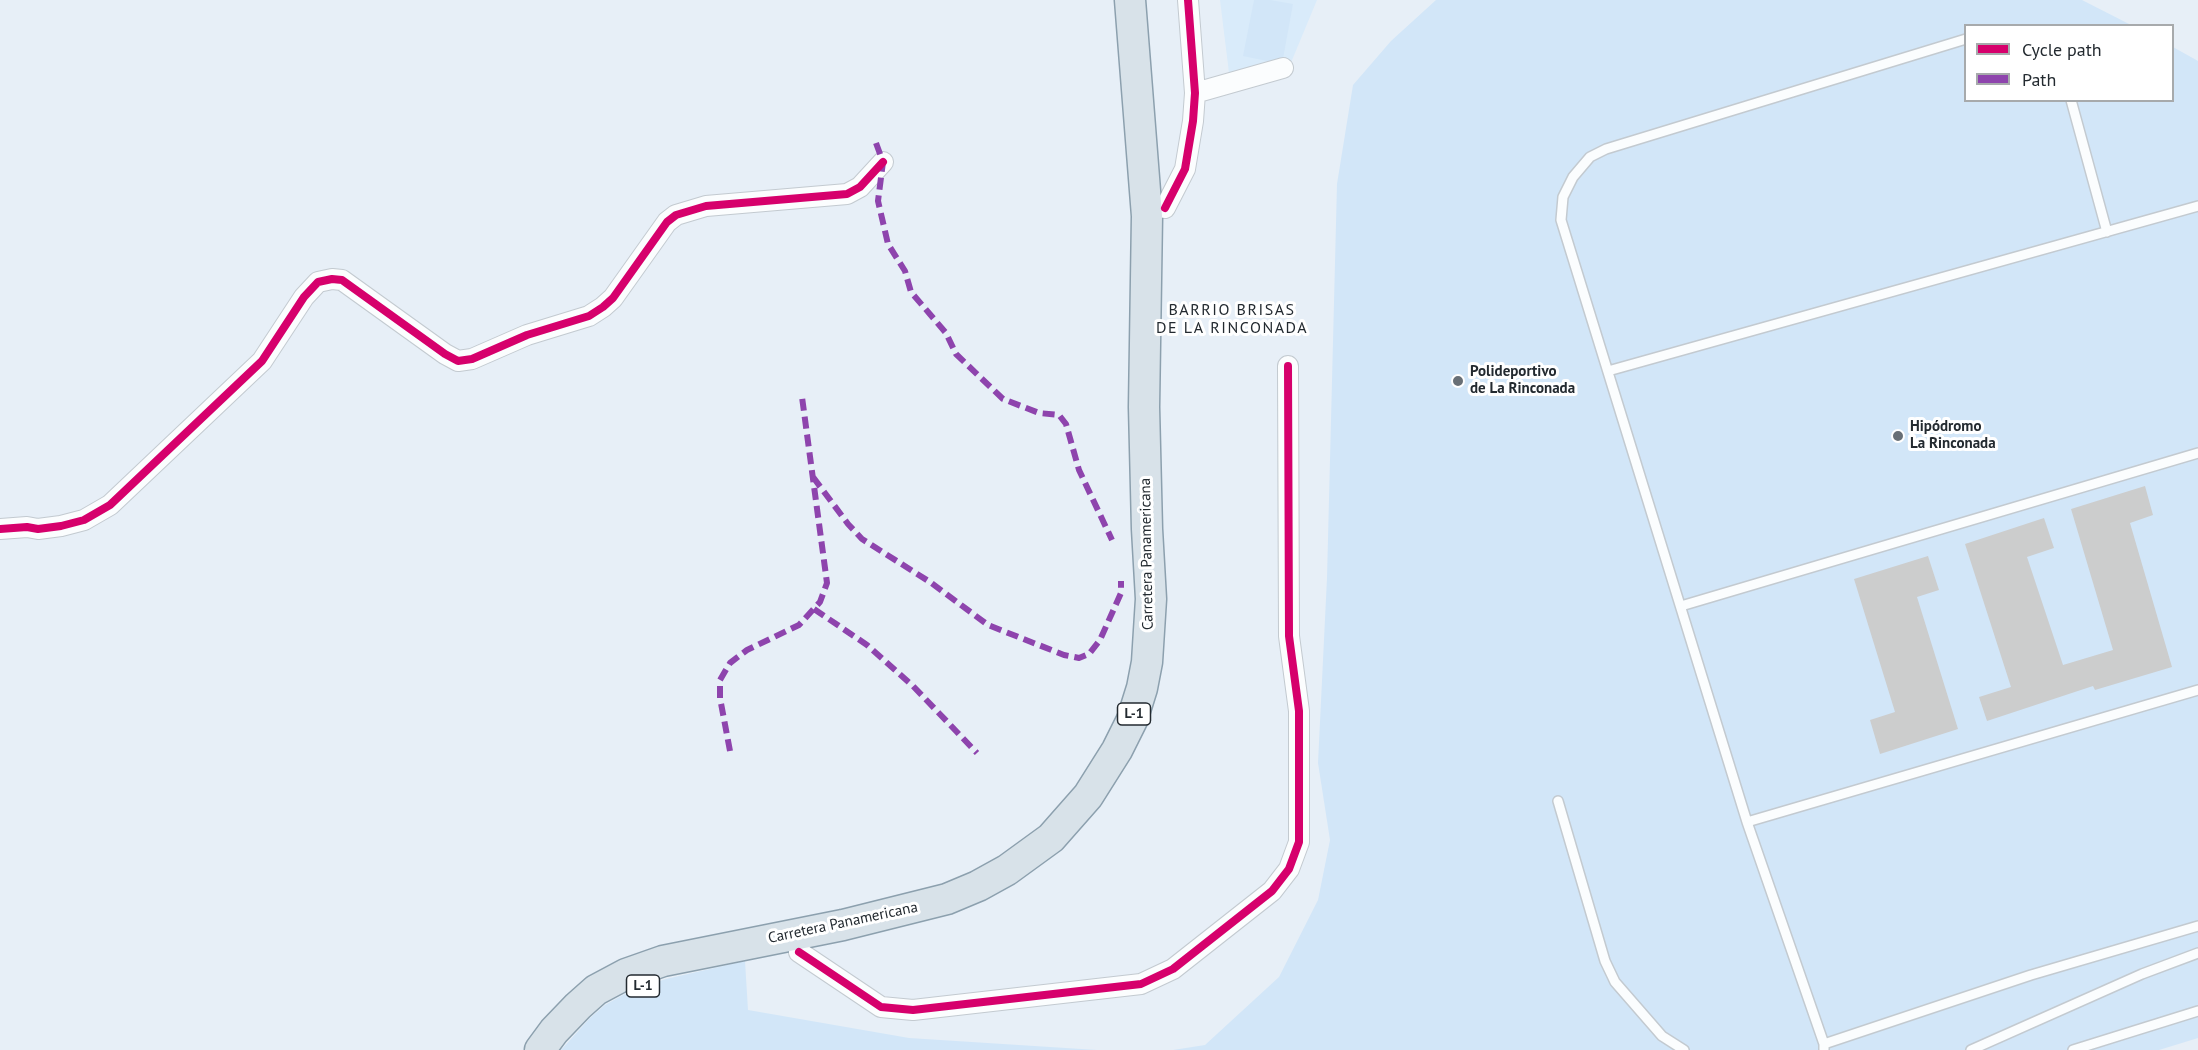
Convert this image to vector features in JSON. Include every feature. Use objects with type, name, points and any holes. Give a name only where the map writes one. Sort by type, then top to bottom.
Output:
[{"type":"main road","name":"Carretera Panamericana","points":[[540,1050],[578,1006],[596,990],[626,974],[663,961],[854,922],[947,899],[978,886],[1006,870],[1051,838],[1088,796],[1117,750],[1132,720],[1142,688],[1147,662],[1151,599],[1144,407],[1147,216],[1130,0]]},
{"type":"main road","name":"Carretera Panamericana","points":[[561,1050],[605,1005],[632,990],[666,979],[745,960],[799,952],[947,917],[981,903],[1011,886],[1059,853],[1082,831],[1100,809],[1146,733],[1157,701],[1169,640],[1170,607],[1164,465],[1165,208],[1149,0]]},
{"type":"street","points":[[1165,208],[1185,169],[1195,93],[1188,0]]},
{"type":"street","points":[[1195,93],[1283,68]]},
{"type":"street","points":[[0,529],[27,527],[38,529],[61,526],[84,520],[110,505],[262,361],[304,297],[318,282],[332,279],[342,280],[445,354],[458,361],[472,359],[527,336],[589,316],[603,307],[613,298],[667,222],[676,215],[706,206],[847,194],[860,187],[883,162]]},
{"type":"street","points":[[799,952],[881,1007],[914,1010],[1141,984],[1173,969],[1272,891],[1290,869],[1299,842],[1299,711],[1289,636],[1288,366]]},
{"type":"lane","points":[[1964,39],[1606,149],[1590,157],[1573,177],[1563,197],[1561,220],[1747,822],[1824,1047],[2031,975],[2198,926]]},
{"type":"lane","points":[[2072,102],[2107,232]]},
{"type":"lane","points":[[1608,371],[2198,206]]},
{"type":"lane","points":[[1681,606],[2198,453]]},
{"type":"lane","points":[[1747,822],[2198,690]]},
{"type":"lane","points":[[1558,801],[1605,961],[1615,982],[1662,1036],[1684,1050]]},
{"type":"lane","points":[[1971,1050],[2142,974],[2198,953]]},
{"type":"lane","points":[[2073,1050],[2198,1011]]},
{"type":"shaded area","points":[[1220,0],[1317,0],[1285,77],[1231,89]]},
{"type":"shaded area","points":[[1254,0],[1293,4],[1282,64],[1243,56]]},
{"type":"shaded area","name":"Hipódromo La Rinconada","points":[[1436,0],[2082,0],[2129,24],[1964,24],[1964,102],[2174,102],[2174,48],[2198,61],[2198,1038],[2159,1050],[1173,1050],[1205,1045],[1279,977],[1318,900],[1330,840],[1318,763],[1327,578],[1337,184],[1353,85],[1391,41]]},
{"type":"shaded area","points":[[745,961],[748,1010],[909,1038],[1097,1050],[561,1050],[605,1005],[632,990],[666,979]]},
{"type":"building","points":[[2145,486],[2153,515],[2130,523],[2172,667],[2095,690],[2093,686],[1987,721],[1979,697],[2011,687],[1965,544],[2044,518],[2054,548],[2027,557],[2063,665],[2113,650],[2071,509]]},
{"type":"building","points":[[1928,556],[1939,590],[1917,597],[1958,729],[1880,754],[1870,720],[1895,712],[1854,579]]},
{"type":"marked path","points":[[876,143],[883,162],[878,201],[888,244],[905,271],[911,292],[946,333],[956,354],[1003,399],[1039,413],[1059,415],[1066,424],[1079,470],[1112,540]]},
{"type":"marked path","points":[[730,751],[720,698],[720,680],[730,663],[747,650],[799,625],[820,602],[827,583],[802,397]]},
{"type":"marked path","points":[[813,477],[862,539],[930,582],[988,625],[1064,655],[1079,658],[1089,654],[1100,640],[1121,593],[1121,581]]},
{"type":"marked path","points":[[814,609],[867,645],[913,686],[977,753]]},
{"type":"cycle path","points":[[1165,208],[1185,169],[1193,121],[1195,93],[1188,0]]},
{"type":"cycle path","points":[[0,529],[27,527],[38,529],[61,526],[84,520],[110,505],[262,361],[304,297],[318,282],[332,279],[342,280],[445,354],[458,361],[472,359],[527,335],[589,316],[603,307],[613,298],[667,222],[676,215],[706,206],[847,194],[860,187],[883,162]]},
{"type":"cycle path","points":[[799,952],[881,1007],[913,1010],[1141,984],[1173,969],[1272,891],[1289,869],[1299,842],[1299,711],[1289,636],[1288,366]]},
{"type":"place","name":"Polideportivo de La Rinconada","points":[[1458,381]]},
{"type":"place","name":"Hipódromo La Rinconada","points":[[1898,436]]},
{"type":"district","name":"BARRIO BRISAS DE LA RINCONADA","points":[[1232,319]]}]
